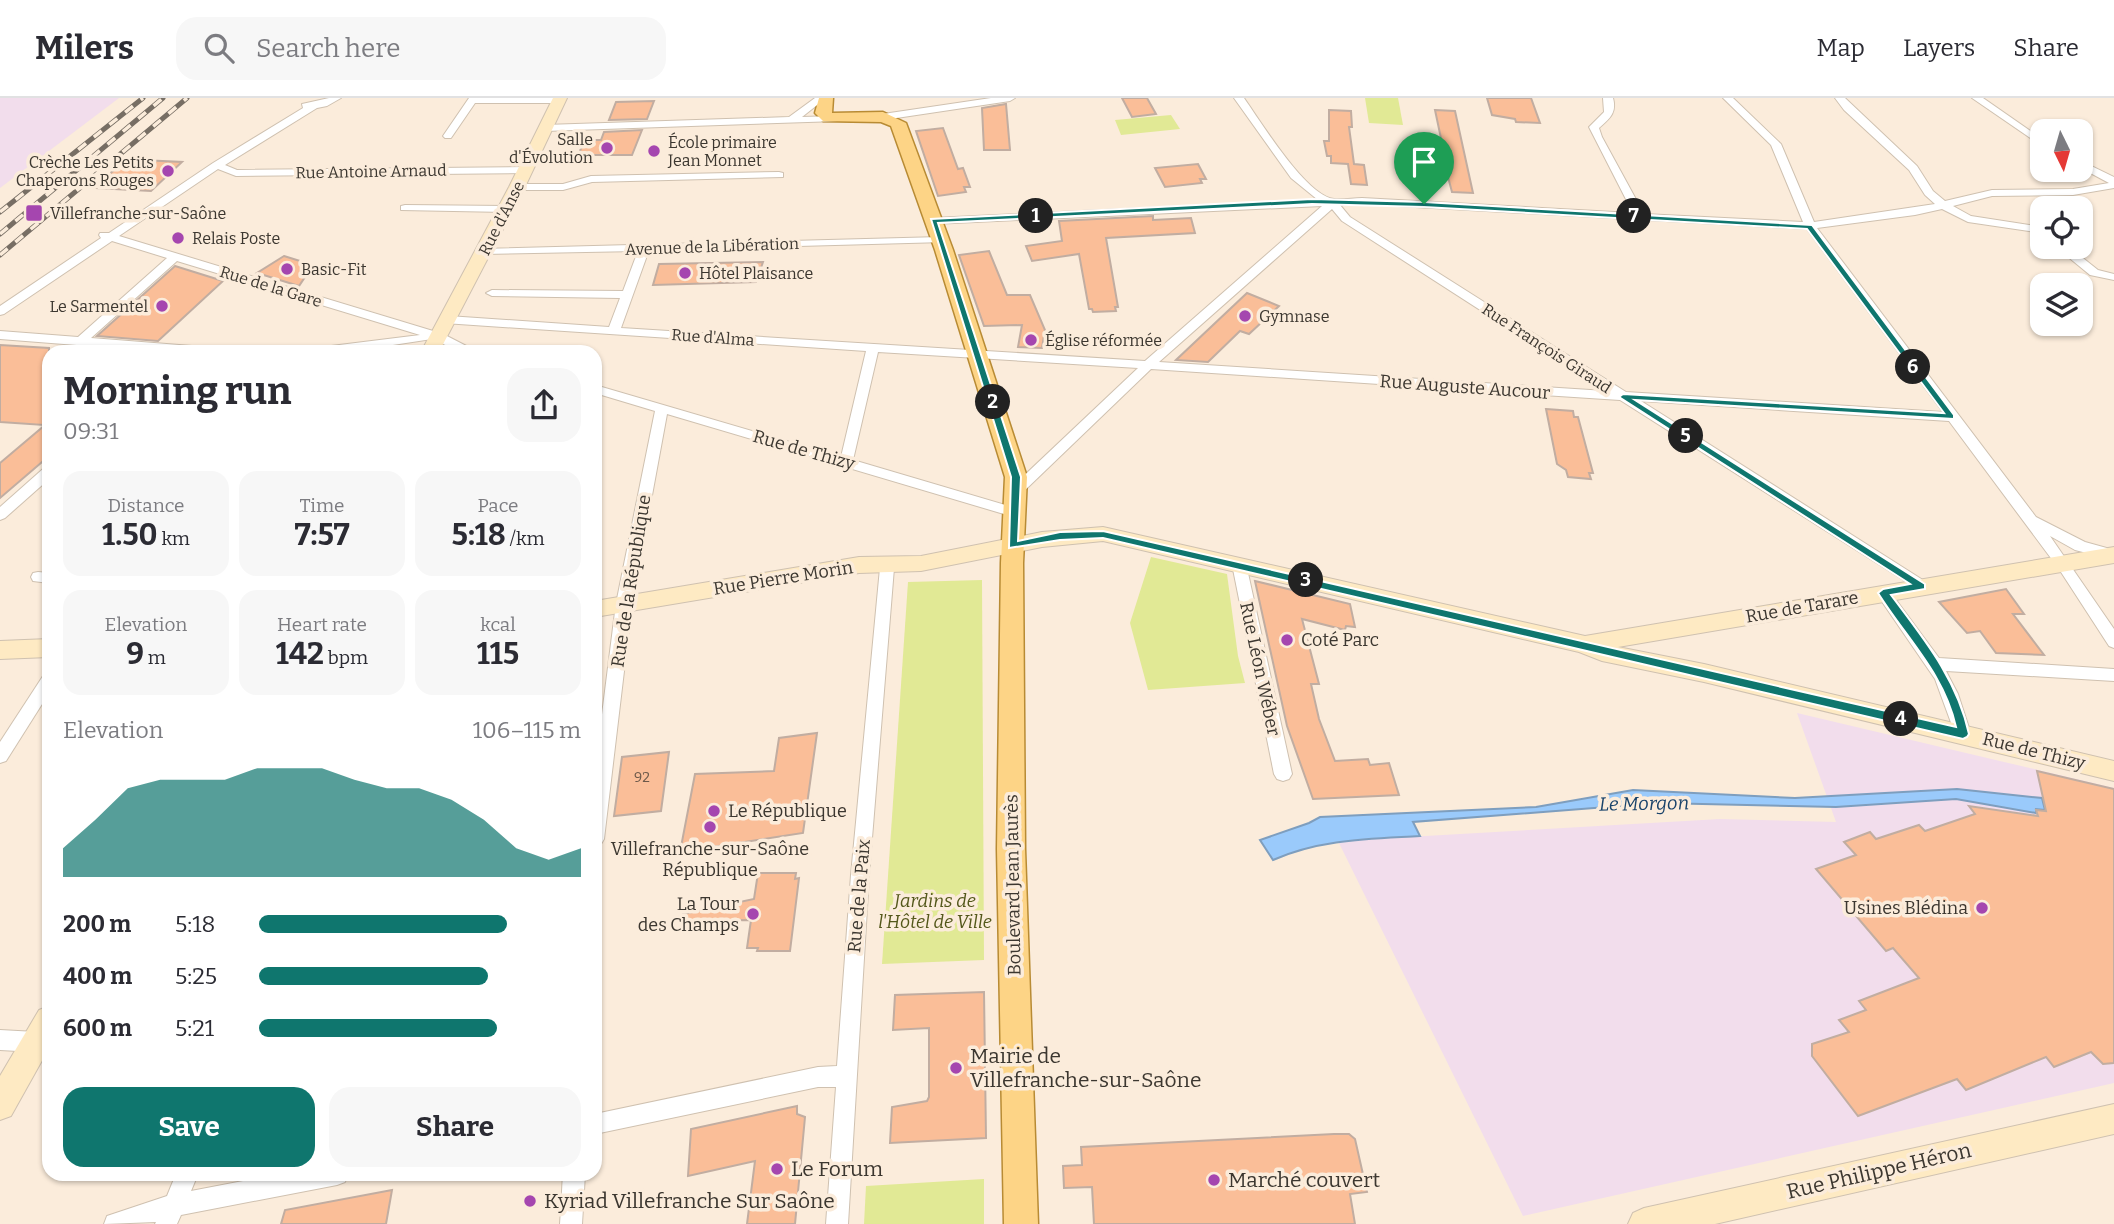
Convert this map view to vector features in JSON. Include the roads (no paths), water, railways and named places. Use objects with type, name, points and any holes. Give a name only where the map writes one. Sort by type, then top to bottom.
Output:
[{"type":"main road","name":"Rue d'Anse","points":[[435,344],[560,99]]},
{"type":"main road","points":[[826,106],[883,117]]},
{"type":"main road","name":"Boulevard Jean Jaurès","points":[[883,117],[898,123],[941,240],[1011,458],[1015,501],[1011,849],[1021,1224]]},
{"type":"main road","name":"Rue de Thizy","points":[[1013,546],[1060,536],[1103,534],[1584,644],[1602,652],[1704,673],[2114,771]]},
{"type":"main road","name":"Rue Pierre Morin","points":[[602,608],[859,565],[887,568],[1013,546]]},
{"type":"main road","name":"Rue de Tarare","points":[[1584,644],[2114,555]]},
{"type":"main road","points":[[1697,626],[1681,638],[1683,653],[1704,673]]},
{"type":"main road","points":[[0,649],[42,648]]},
{"type":"main road","points":[[0,1105],[42,1033]]},
{"type":"main road","name":"Rue Philippe Héron","points":[[1644,1224],[2114,1119]]},
{"type":"street","points":[[0,303],[313,106],[336,98]]},
{"type":"street","points":[[883,117],[1010,98]]},
{"type":"street","name":"Rue François Giraud","points":[[1239,98],[1295,176],[1316,195],[1332,203],[1346,219],[1921,586]]},
{"type":"street","points":[[1608,98],[1611,108],[1609,114],[1594,127],[1641,217]]},
{"type":"street","points":[[1728,98],[1776,144],[1810,226],[2064,565],[2114,642]]},
{"type":"street","points":[[1840,98],[1847,108],[1913,168],[1928,192],[1943,205],[1968,219],[2030,228]]},
{"type":"street","points":[[1977,98],[2030,135]]},
{"type":"street","points":[[448,136],[473,99],[560,99]]},
{"type":"street","points":[[0,311],[298,101],[313,106]]},
{"type":"street","points":[[791,121],[826,106]]},
{"type":"street","points":[[545,128],[791,121],[826,106]]},
{"type":"street","name":"Rue Antoine Arnaud","points":[[217,165],[236,173],[526,170]]},
{"type":"street","points":[[2093,171],[2114,183]]},
{"type":"street","points":[[517,187],[563,187],[591,179],[779,175]]},
{"type":"street","points":[[933,221],[1362,201],[1810,226],[1915,212],[1992,193],[2073,192],[2114,183]]},
{"type":"street","points":[[1015,501],[1147,366],[1332,203]]},
{"type":"street","points":[[405,208],[506,209]]},
{"type":"street","name":"Rue de la Gare","points":[[107,236],[176,256],[435,344]]},
{"type":"street","name":"Avenue de la Libération","points":[[483,251],[941,240]]},
{"type":"street","points":[[614,330],[645,247]]},
{"type":"street","points":[[81,341],[176,256]]},
{"type":"street","points":[[2077,259],[2095,273],[2114,277]]},
{"type":"street","points":[[492,293],[628,295]]},
{"type":"street","name":"Rue d'Alma","points":[[448,320],[978,356]]},
{"type":"street","points":[[0,335],[122,345]]},
{"type":"street","points":[[846,463],[873,348]]},
{"type":"street","name":"Rue Auguste Aucour","points":[[978,356],[1951,417]]},
{"type":"street","name":"Rue de Thizy","points":[[602,393],[662,408],[846,463],[1015,501]]},
{"type":"street","name":"Rue de la République","points":[[602,782],[624,604],[662,408]]},
{"type":"street","points":[[0,515],[42,477]]},
{"type":"street","points":[[2027,516],[2080,546],[2114,555]]},
{"type":"street","name":"Rue Léon Wéber","points":[[1239,564],[1283,774]]},
{"type":"street","name":"Rue de la Paix","points":[[837,1224],[845,1076],[887,568]]},
{"type":"street","points":[[1883,593],[1936,664],[1957,705],[1963,734]]},
{"type":"street","points":[[1936,664],[2114,675]]},
{"type":"street","points":[[0,755],[42,693]]},
{"type":"street","points":[[0,1040],[42,1031]]},
{"type":"street","points":[[602,1123],[818,1077],[845,1076]]},
{"type":"street","points":[[169,1215],[184,1181]]},
{"type":"street","points":[[115,1224],[169,1215],[308,1181]]},
{"type":"street","points":[[571,1224],[573,1181]]},
{"type":"water","name":"Le Morgon","points":[[1957,789],[2042,798],[2045,810],[2036,809],[2036,813],[1956,799],[1836,807],[1658,803],[1413,822],[1420,836],[1327,844],[1273,860],[1260,840],[1320,817],[1536,807],[1633,790],[1795,798]]},
{"type":"railway","points":[[0,212],[143,98]]},
{"type":"railway","points":[[0,234],[163,98]]},
{"type":"railway","points":[[0,255],[187,98]]},
{"type":"place","name":"Salle d'Évolution","points":[[607,148]]},
{"type":"place","name":"École primaire Jean Monnet","points":[[654,151]]},
{"type":"place","name":"Crèche Les Petits Chaperons Rouges","points":[[168,171]]},
{"type":"place","name":"Villefranche-sur-Saône","points":[[34,213]]},
{"type":"place","name":"Relais Poste","points":[[178,238]]},
{"type":"place","name":"Basic-Fit","points":[[287,269]]},
{"type":"place","name":"Hôtel Plaisance","points":[[685,273]]},
{"type":"place","name":"Le Sarmentel","points":[[162,306]]},
{"type":"place","name":"Gymnase","points":[[1245,316]]},
{"type":"place","name":"Église réformée","points":[[1031,340]]},
{"type":"place","name":"Coté Parc","points":[[1287,640]]},
{"type":"place","name":"Le République","points":[[714,811]]},
{"type":"place","name":"Villefranche-sur-Saône République","points":[[710,827]]},
{"type":"place","name":"Usines Blédina","points":[[1982,908]]},
{"type":"place","name":"La Tour des Champs","points":[[753,914]]},
{"type":"place","name":"Mairie de Villefranche-sur-Saône","points":[[956,1068]]},
{"type":"place","name":"Le Forum","points":[[777,1169]]},
{"type":"place","name":"Marché couvert","points":[[1214,1180]]},
{"type":"place","name":"Kyriad Villefranche Sur Saône","points":[[530,1201]]},
{"type":"park label","name":"Jardins de l'Hôtel de Ville","points":[[935,911]]}]
